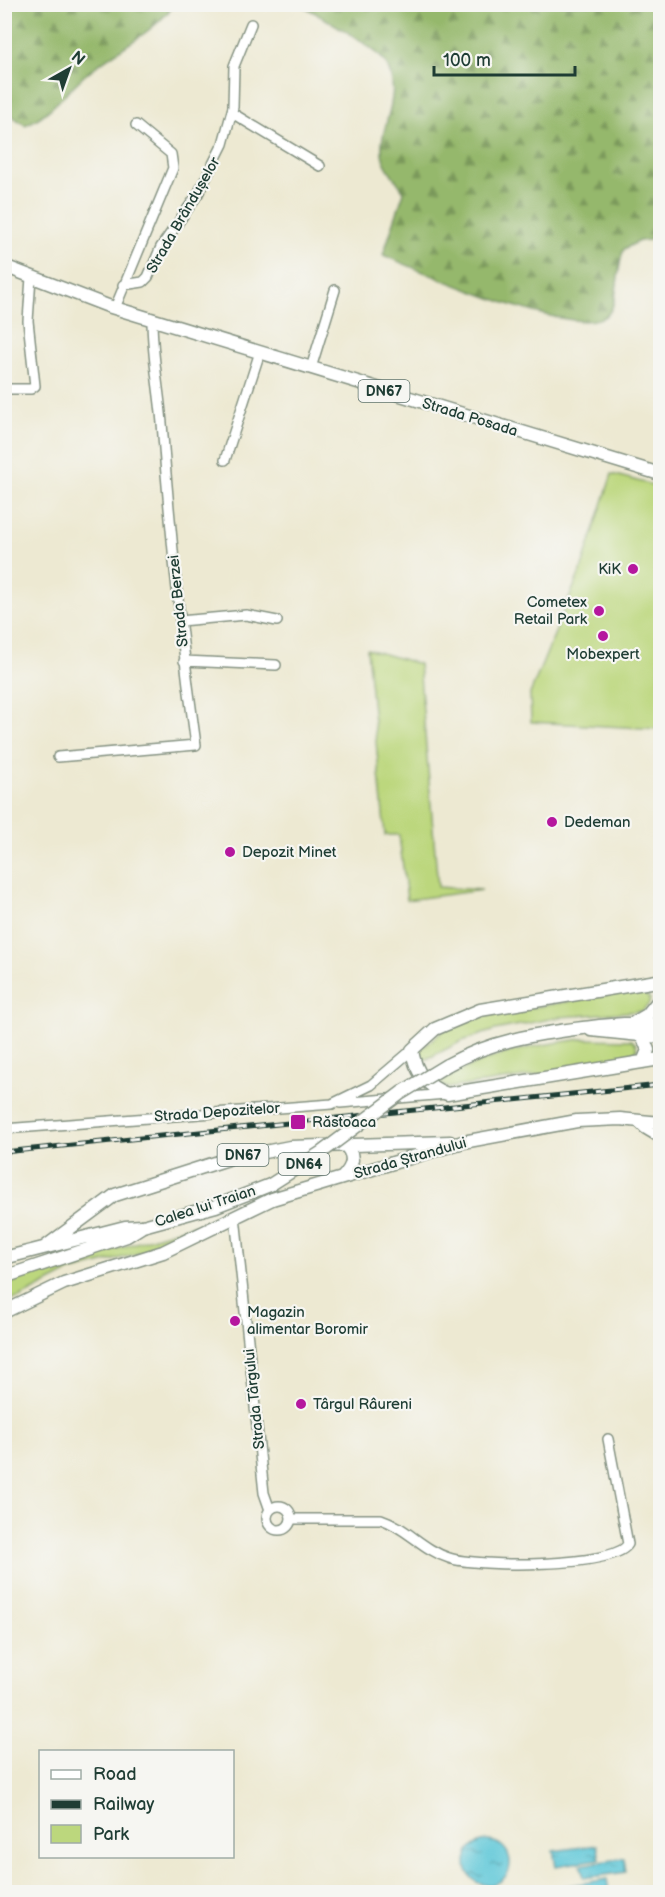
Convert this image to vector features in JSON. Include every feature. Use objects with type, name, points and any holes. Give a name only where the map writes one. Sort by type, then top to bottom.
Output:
[{"type":"main road","name":"DN67","points":[[4,266],[111,307]]},
{"type":"main road","name":"Strada Posada","points":[[111,307],[660,474]]},
{"type":"main road","points":[[635,1022],[647,1016],[659,1001],[656,991],[659,978],[480,1010],[435,1029],[412,1050],[415,1065],[426,1082],[447,1094],[660,1059]]},
{"type":"main road","name":"Calea lui Traian","points":[[4,1258],[125,1227],[143,1226],[208,1209],[270,1185],[322,1152],[401,1093],[447,1065],[506,1040],[557,1030],[635,1022],[660,1025]]},
{"type":"main road","name":"Calea lui Traian","points":[[584,1028],[660,1037]]},
{"type":"main road","points":[[642,1035],[647,1047],[643,1062]]},
{"type":"main road","name":"Strada Ștrandului","points":[[4,1312],[64,1283],[154,1256],[272,1198],[463,1142],[577,1121],[636,1120],[660,1123]]},
{"type":"main road","name":"DN67","points":[[45,1247],[101,1203],[122,1192],[255,1152],[274,1148],[343,1143],[463,1142]]},
{"type":"main road","points":[[342,1178],[349,1172],[353,1160],[349,1149],[343,1143]]},
{"type":"main road","name":"Calea lui Traian","points":[[4,1277],[119,1239],[143,1226]]},
{"type":"street","name":"Strada Brândușelor","points":[[123,285],[143,282],[148,277],[170,232],[184,216],[224,144],[232,113],[234,66],[250,24]]},
{"type":"street","points":[[232,113],[320,166]]},
{"type":"street","name":"Strada Brândușelor","points":[[111,307],[123,285],[173,168],[174,159],[171,154],[136,125]]},
{"type":"street","points":[[4,389],[31,389],[35,386],[28,321],[31,277]]},
{"type":"street","points":[[311,368],[335,290]]},
{"type":"street","name":"Strada Berzei","points":[[58,757],[196,745],[184,661],[152,345],[152,319]]},
{"type":"street","points":[[225,460],[260,352]]},
{"type":"street","points":[[180,621],[246,615],[277,621]]},
{"type":"street","points":[[184,661],[276,664]]},
{"type":"street","name":"Strada Depozitelor","points":[[4,1129],[332,1104],[371,1085],[412,1050]]},
{"type":"street","points":[[332,1104],[447,1094]]},
{"type":"street","points":[[636,1120],[645,1130],[660,1138]]},
{"type":"street","name":"Strada Târgului","points":[[235,1216],[264,1493],[270,1510]]},
{"type":"street","points":[[291,1519],[381,1519],[391,1522],[436,1553],[468,1563],[542,1563],[619,1554],[628,1544],[608,1439]]},
{"type":"street","points":[[281,1506],[288,1511],[291,1519],[283,1529],[273,1529],[267,1519],[270,1510],[281,1506]]},
{"type":"green space","points":[[5,4],[174,5],[156,24],[91,70],[43,115],[25,125],[5,111]]},
{"type":"green space","points":[[302,5],[660,5],[660,239],[639,241],[624,249],[614,303],[607,315],[590,321],[564,319],[532,311],[462,287],[383,255],[404,192],[386,165],[382,150],[393,89],[391,75],[379,55]]},
{"type":"green space","name":"Cometex Retail Park","points":[[612,474],[660,487],[660,729],[531,722],[530,694],[582,567]]},
{"type":"green space","points":[[367,649],[419,664],[438,887],[482,890],[407,900],[399,835],[385,835]]},
{"type":"green space","points":[[641,989],[650,999],[649,1004],[642,1011],[560,1017],[495,1030],[462,1041],[421,1062],[418,1056],[419,1050],[448,1027],[482,1016]]},
{"type":"green space","points":[[581,1039],[632,1040],[637,1050],[626,1056],[579,1068],[449,1088],[438,1084],[471,1066],[506,1053]]},
{"type":"green space","points":[[194,1225],[195,1228],[151,1250],[69,1272],[19,1298],[5,1301],[4,1286],[22,1278]]},
{"type":"water","points":[[488,1841],[504,1847],[510,1863],[504,1879],[488,1885],[472,1879],[466,1863],[472,1847]]},
{"type":"water","points":[[597,1845],[600,1859],[556,1866],[553,1851]]},
{"type":"water","points":[[624,1858],[626,1872],[584,1878],[581,1865]]},
{"type":"water","points":[[607,1879],[609,1892],[561,1892],[560,1887]]},
{"type":"railway","points":[[4,1152],[660,1085]]},
{"type":"place","name":"KiK","points":[[633,569]]},
{"type":"place","name":"Cometex Retail Park","points":[[599,611]]},
{"type":"place","name":"Mobexpert","points":[[603,636]]},
{"type":"place","name":"Dedeman","points":[[552,822]]},
{"type":"place","name":"Depozit Minet","points":[[230,852]]},
{"type":"place","name":"Răstoaca","points":[[298,1122]]},
{"type":"place","name":"Magazin alimentar Boromir","points":[[235,1321]]},
{"type":"place","name":"Târgul Râureni","points":[[301,1404]]}]
